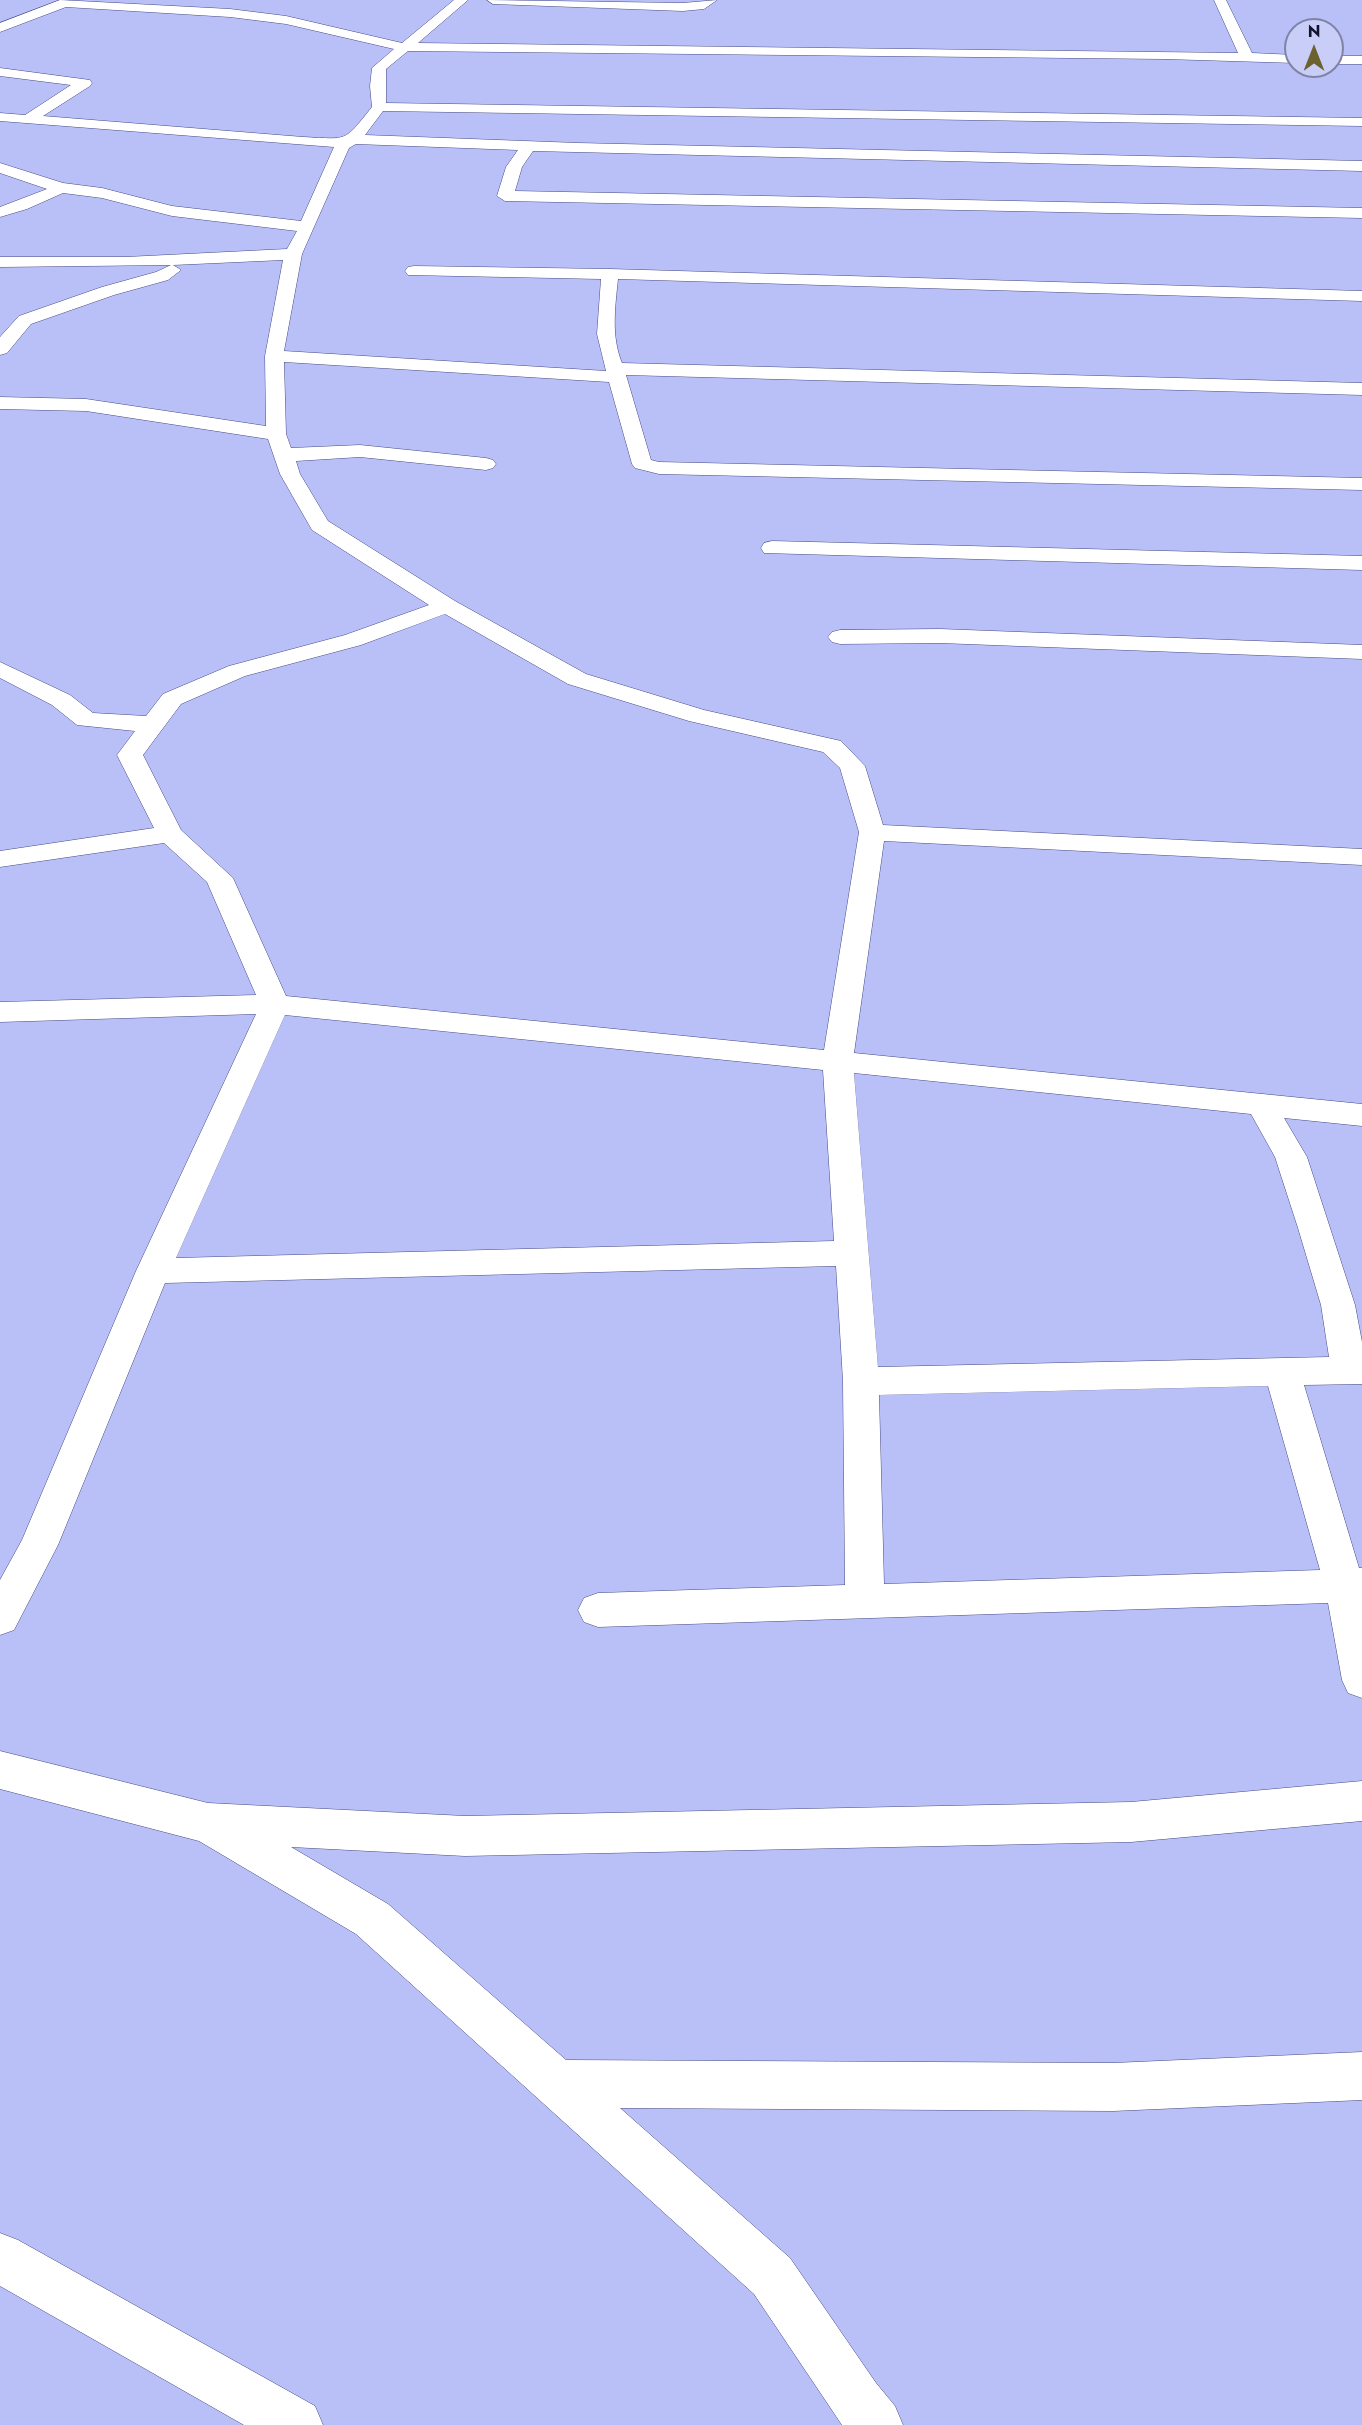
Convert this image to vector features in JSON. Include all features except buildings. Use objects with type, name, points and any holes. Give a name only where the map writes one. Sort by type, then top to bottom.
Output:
[{"type":"street","points":[[462,0],[380,68],[377,86],[379,107],[349,141],[308,227],[292,254],[274,356],[276,434],[290,474],[320,525],[447,606],[577,679],[698,716],[832,746],[852,766],[872,832],[838,1060],[854,1253],[861,1381],[865,1601]]},
{"type":"street","points":[[493,0],[683,7],[699,6],[711,0]]},
{"type":"street","points":[[1220,0],[1246,58]]},
{"type":"street","points":[[0,28],[65,3],[230,13],[285,20],[403,47],[1284,59]]},
{"type":"street","points":[[1344,60],[1362,60]]},
{"type":"street","points":[[0,72],[85,83],[30,118]]},
{"type":"street","points":[[379,107],[1362,122]]},
{"type":"street","points":[[0,117],[303,142],[349,141],[1362,166]]},
{"type":"street","points":[[528,146],[514,167],[505,196],[752,199],[1362,213]]},
{"type":"street","points":[[0,168],[61,188],[102,193],[172,211],[308,227]]},
{"type":"street","points":[[0,212],[21,206],[61,188]]},
{"type":"street","points":[[0,262],[189,260],[292,254]]},
{"type":"street","points":[[0,350],[26,320],[108,291],[162,276],[189,260]]},
{"type":"street","points":[[414,271],[610,274],[1362,296]]},
{"type":"street","points":[[610,274],[605,329],[609,355],[642,464],[659,468],[1362,484]]},
{"type":"street","points":[[274,356],[616,373],[1362,389]]},
{"type":"street","points":[[0,403],[86,405],[276,434]]},
{"type":"street","points":[[284,455],[360,451],[486,464]]},
{"type":"street","points":[[772,548],[1362,563]]},
{"type":"street","points":[[0,1618],[39,1545],[153,1271],[275,1004],[219,878],[170,834],[130,755],[151,724],[172,699],[237,671],[352,640],[447,606]]},
{"type":"street","points":[[840,637],[940,636],[1362,652]]},
{"type":"street","points":[[0,669],[61,700],[86,720],[151,724]]},
{"type":"street","points":[[0,689],[38,687]]},
{"type":"street","points":[[872,832],[1362,857]]},
{"type":"street","points":[[0,859],[170,834]]},
{"type":"street","points":[[0,1012],[275,1004],[1362,1115]]},
{"type":"street","points":[[861,1381],[1356,1369],[1315,1227],[1291,1157],[1261,1104]]},
{"type":"street","points":[[153,1271],[854,1253]]},
{"type":"street","points":[[1282,1372],[1353,1584],[1362,1680]]},
{"type":"street","points":[[597,1610],[1353,1584]]},
{"type":"street","points":[[0,1770],[208,1823],[488,1835],[1131,1822],[1362,1801]]},
{"type":"street","points":[[208,1823],[372,1919],[772,2276],[857,2402],[876,2425]]},
{"type":"street","points":[[557,2084],[1113,2087],[1362,2076]]},
{"type":"street","points":[[0,2258],[297,2425]]}]
